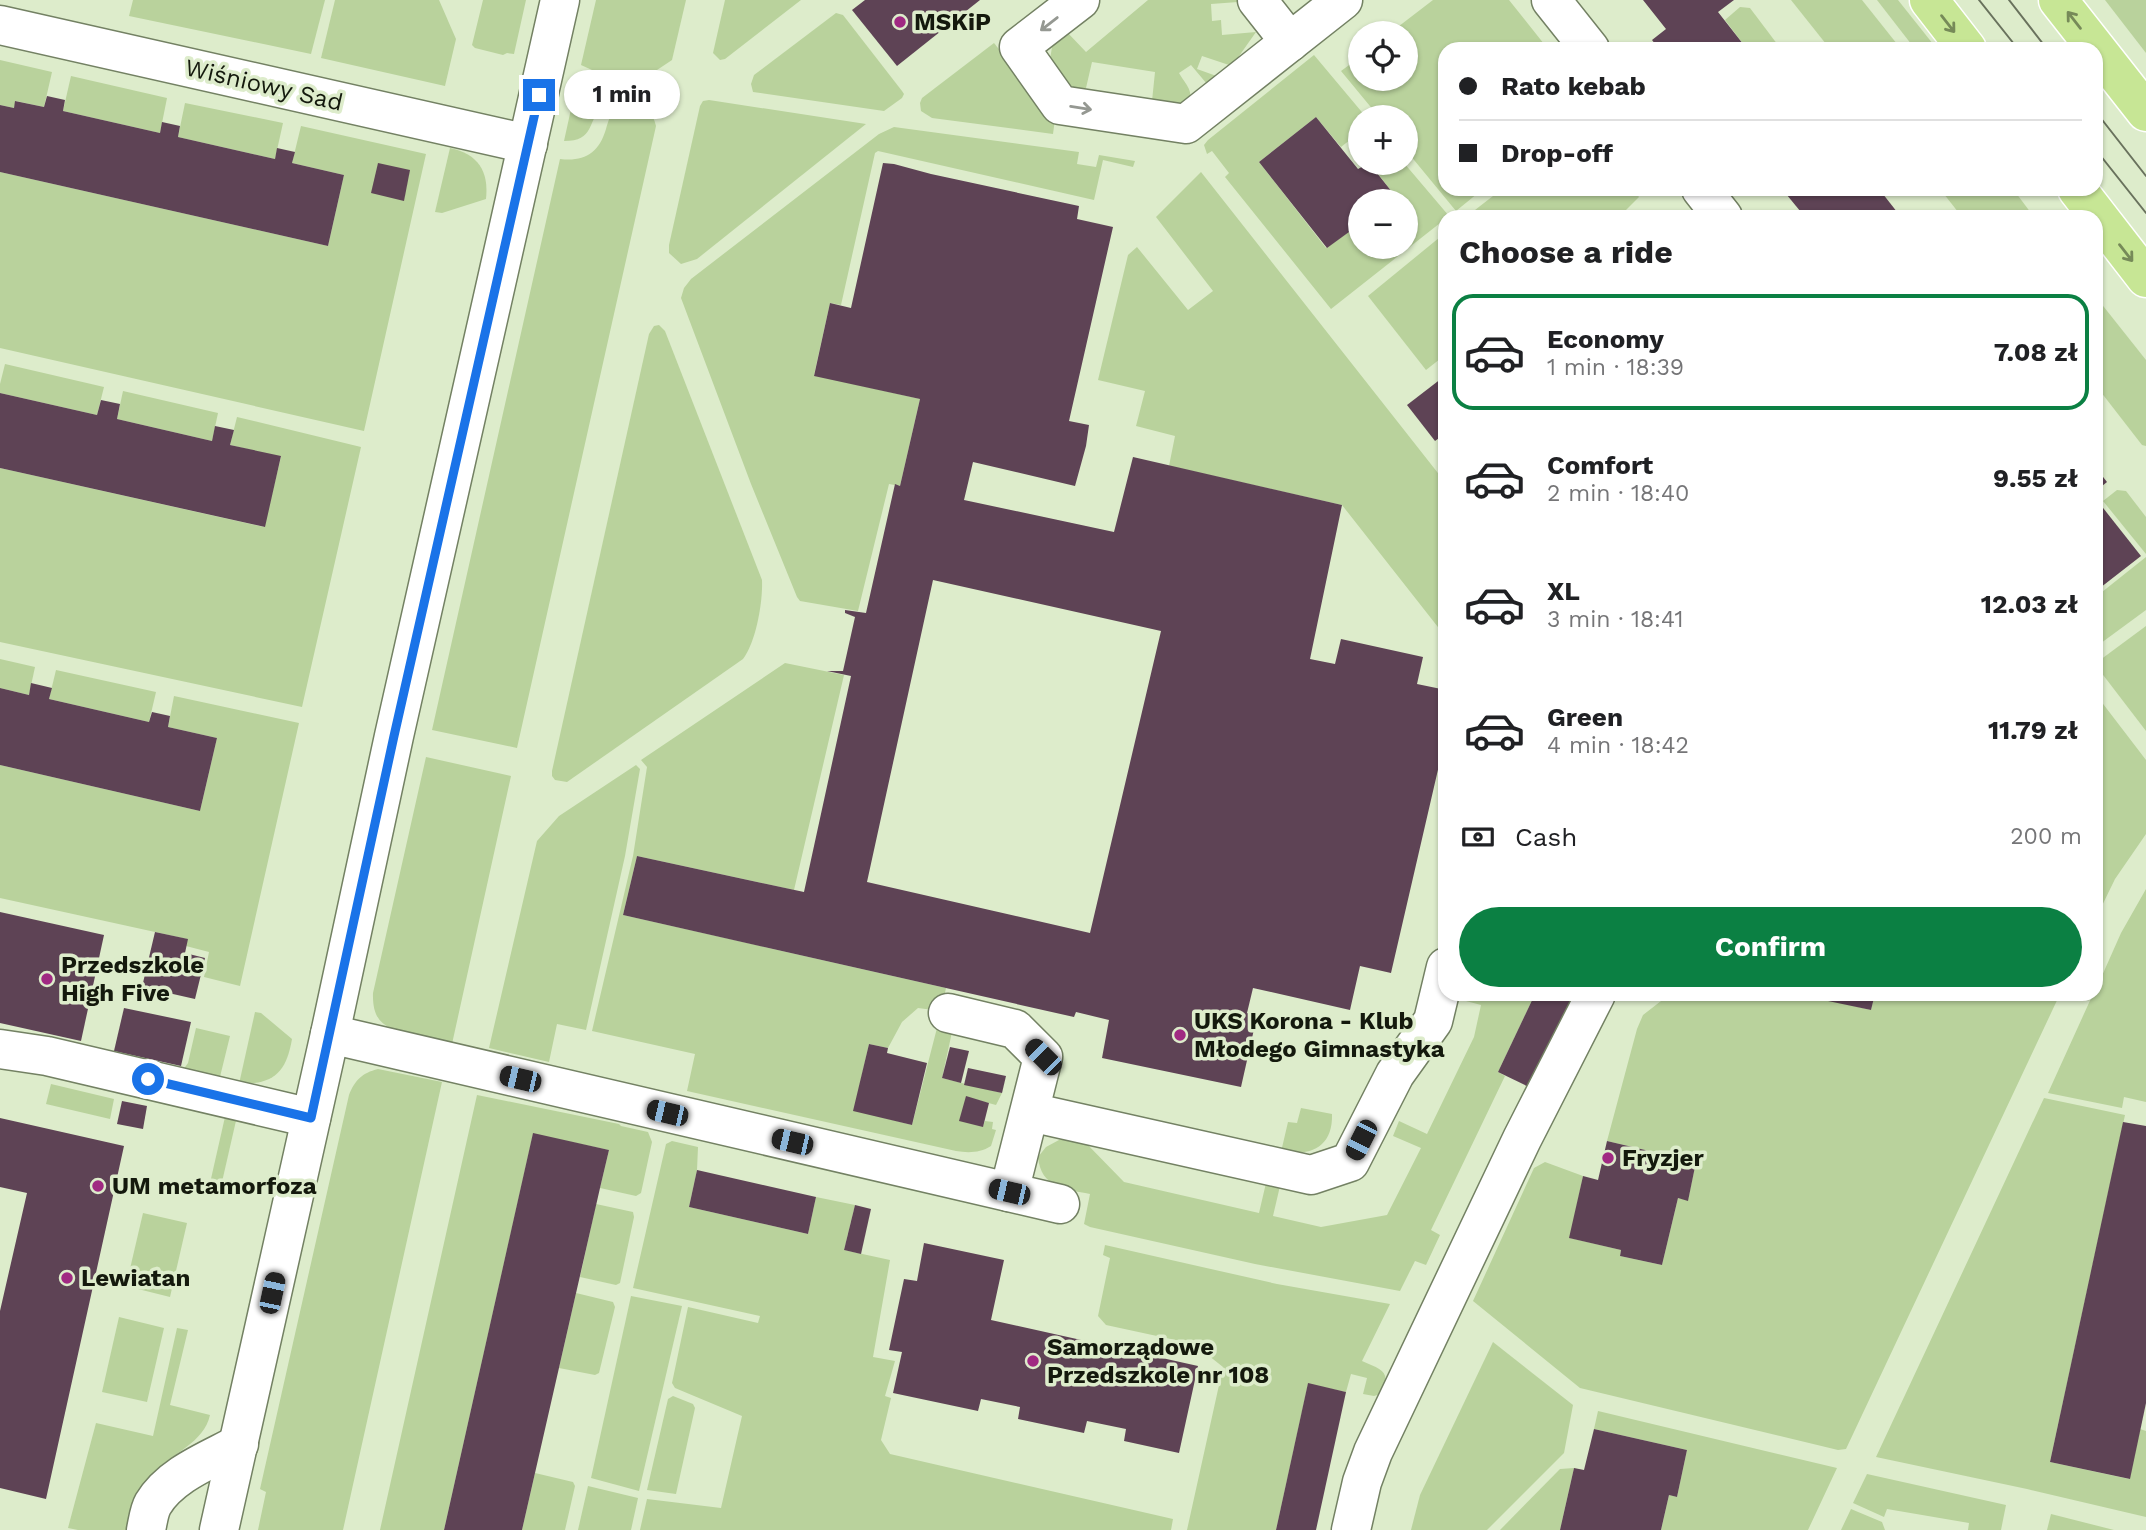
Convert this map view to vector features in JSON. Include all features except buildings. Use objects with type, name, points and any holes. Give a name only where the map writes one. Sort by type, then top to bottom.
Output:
[{"type":"main road","points":[[1929,0],[1962,42]]},
{"type":"main road","points":[[2058,0],[2091,42]]},
{"type":"main road","points":[[2103,57],[2146,112]]},
{"type":"main road","points":[[2082,196],[2093,210]]},
{"type":"main road","points":[[2103,223],[2146,278]]},
{"type":"street","points":[[219,1530],[394,736],[561,0]]},
{"type":"street","points":[[1080,0],[1019,47],[1060,105],[1186,124],[1343,0]]},
{"type":"street","points":[[1257,0],[1290,42]]},
{"type":"street","points":[[1551,0],[1584,42]]},
{"type":"street","name":"Wiśniowy Sad","points":[[0,25],[528,144]]},
{"type":"street","points":[[1706,196],[1718,210]]},
{"type":"street","points":[[1030,1112],[1311,1175],[1350,1162],[1395,1074],[1433,1021],[1438,1000]]},
{"type":"street","points":[[1351,1530],[1362,1482],[1378,1442],[1522,1139],[1592,1001]]},
{"type":"street","points":[[948,1013],[1015,1028],[1043,1057],[1009,1192]]},
{"type":"street","points":[[330,1034],[1060,1204]]},
{"type":"street","points":[[0,1049],[60,1059],[311,1118]]},
{"type":"street","points":[[146,1530],[152,1506],[165,1488],[239,1444]]},
{"type":"green space","points":[[133,0],[325,0],[311,54],[129,16]]},
{"type":"green space","points":[[335,0],[439,0],[456,39],[445,86],[321,58]]},
{"type":"green space","points":[[483,0],[526,0],[514,54],[503,55],[472,45]]},
{"type":"green space","points":[[596,0],[686,0],[672,60],[648,76],[592,70],[581,65]]},
{"type":"green space","points":[[725,0],[801,0],[725,59],[720,60],[713,53]]},
{"type":"green space","points":[[1148,0],[1238,0],[1211,4],[1212,21],[1221,20],[1222,35],[1256,32],[1232,66],[1202,56],[1197,69],[1222,78],[1207,84],[1191,65],[1179,73],[1190,92],[1187,105],[1152,101],[1155,72],[1092,62],[1086,88],[1077,94],[1049,66],[1052,47],[1066,31],[1086,52]]},
{"type":"green space","points":[[1433,0],[1509,0],[1542,42],[1438,42],[1438,189],[1418,165],[1418,105],[1369,105],[1358,91],[1418,91],[1418,21],[1406,21]]},
{"type":"green space","points":[[1791,0],[1862,0],[1895,42],[1824,42]]},
{"type":"green space","points":[[1877,0],[1898,0],[1931,42],[1910,42]]},
{"type":"green space","points":[[2105,0],[2146,0],[2146,53]]},
{"type":"green space","points":[[1740,7],[1750,8],[1776,42],[1742,42],[1725,20]]},
{"type":"green space","points":[[836,13],[843,15],[902,91],[902,98],[884,111],[753,92],[751,84],[754,75]]},
{"type":"green space","points":[[994,43],[1055,119],[1053,134],[932,118],[921,111],[922,98]]},
{"type":"green space","points":[[1314,55],[1356,105],[1348,105],[1348,141],[1341,147],[1316,117],[1259,162],[1326,248],[1348,232],[1348,259],[1394,259],[1331,309],[1225,177],[1229,173],[1212,151],[1207,154],[1204,145]]},
{"type":"green space","points":[[0,60],[52,72],[44,107],[16,101],[14,108],[0,105]]},
{"type":"green space","points":[[1348,66],[1348,79],[1341,71]]},
{"type":"green space","points":[[71,76],[167,98],[160,133],[63,111]]},
{"type":"green space","points":[[588,88],[628,91],[605,101],[581,138],[564,141],[575,91]]},
{"type":"green space","points":[[703,101],[866,124],[697,259],[681,264],[669,253],[669,245],[700,106]]},
{"type":"green space","points":[[185,103],[283,123],[275,159],[178,137]]},
{"type":"green space","points":[[632,104],[648,111],[656,126],[517,748],[432,730],[560,159],[576,159],[595,150],[614,111],[621,106]]},
{"type":"green space","points":[[301,126],[426,154],[364,431],[0,348],[0,172],[328,246],[344,175],[292,163]]},
{"type":"green space","points":[[894,127],[1079,152],[1077,164],[1096,167],[1099,155],[1135,161],[1133,167],[1103,160],[1094,200],[878,151],[875,153],[841,305],[830,303],[814,375],[920,399],[900,486],[889,484],[858,611],[800,601],[797,597],[681,298],[691,279],[879,134]]},
{"type":"green space","points":[[450,148],[468,155],[480,165],[486,180],[486,199],[442,213],[435,212]]},
{"type":"green space","points":[[1201,172],[1438,473],[1438,627],[1342,505],[1169,466],[1175,436],[1136,426],[1145,391],[1098,380],[1128,255],[1137,247],[1188,310],[1213,291],[1156,217]]},
{"type":"green space","points":[[1379,175],[1414,175],[1444,210],[1438,210],[1438,225],[1418,240],[1418,189],[1390,189]]},
{"type":"green space","points":[[1444,196],[1474,196],[1457,210]]},
{"type":"green space","points":[[1493,196],[1639,197],[1626,210],[1475,210]]},
{"type":"green space","points":[[1946,196],[2018,196],[2029,210],[1956,210]]},
{"type":"green space","points":[[1438,239],[1438,361],[1426,370],[1368,296],[1413,259],[1418,259],[1418,255]]},
{"type":"green space","points":[[2103,306],[2146,360],[2146,446],[2142,445],[2103,395]]},
{"type":"green space","points":[[659,325],[665,331],[762,580],[758,621],[752,643],[743,659],[567,782],[555,780],[552,771],[649,334],[654,326]]},
{"type":"green space","points":[[5,364],[104,387],[97,415],[0,393]]},
{"type":"green space","points":[[123,391],[218,413],[212,441],[117,419]]},
{"type":"green space","points":[[237,417],[361,447],[302,707],[0,642],[0,468],[264,527],[281,457],[230,445]]},
{"type":"green space","points":[[2117,490],[2126,491],[2146,517],[2146,554],[2103,501]]},
{"type":"green space","points":[[2146,557],[2146,610],[2103,642],[2103,591]]},
{"type":"green space","points":[[2146,626],[2146,731],[2103,675],[2103,658]]},
{"type":"green space","points":[[0,659],[35,667],[29,695],[0,688]]},
{"type":"green space","points":[[785,663],[844,675],[794,890],[637,856],[623,915],[946,988],[941,1011],[918,1008],[902,1022],[888,1048],[869,1044],[854,1110],[912,1125],[937,1028],[952,1032],[942,1078],[1002,1093],[996,1105],[966,1097],[983,1126],[985,1121],[993,1122],[992,1129],[996,1130],[991,1146],[987,1148],[974,1152],[956,1151],[687,1091],[695,1054],[592,1031],[633,856],[647,767],[641,760]]},
{"type":"green space","points":[[56,670],[156,692],[149,722],[49,699]]},
{"type":"green space","points":[[174,696],[299,723],[240,986],[204,977],[209,952],[186,946],[187,939],[0,898],[0,765],[200,811],[217,738],[168,727]]},
{"type":"green space","points":[[2103,704],[2146,760],[2146,834],[2115,879],[2103,904]]},
{"type":"green space","points":[[426,757],[511,776],[452,1044],[389,1028],[379,1019],[373,1004],[373,993]]},
{"type":"green space","points":[[636,765],[640,769],[625,856],[586,1030],[557,1024],[549,1062],[489,1048],[537,841],[559,816]]},
{"type":"green space","points":[[2146,889],[2146,1102],[2124,1097],[2122,1108],[2048,1093],[2090,1001],[2103,1001],[2103,974],[2121,933]]},
{"type":"green space","points":[[1466,1001],[1532,1001],[1498,1072],[1505,1076],[1431,1230],[1440,1235],[1426,1265],[1415,1261],[1400,1291],[1255,1264],[1090,1227],[1084,1224],[1090,1194],[1056,1185],[1049,1181],[1040,1167],[1038,1157],[1046,1147],[1066,1138],[1084,1141],[1124,1182],[1259,1213],[1266,1183],[1280,1186],[1273,1216],[1321,1227],[1387,1215],[1421,1148],[1393,1136],[1399,1121],[1427,1134],[1474,1037],[1481,1005]]},
{"type":"green space","points":[[1661,1001],[1833,1001],[1871,1010],[1873,1001],[2057,1001],[1846,1449],[1838,1450],[1580,1388],[1473,1301],[1534,1168],[1545,1162],[1583,1176],[1570,1238],[1621,1250],[1620,1256],[1662,1265],[1678,1198],[1688,1200],[1696,1162],[1607,1141],[1643,1015]]},
{"type":"green space","points":[[255,1012],[261,1013],[292,1039],[286,1060],[276,1074],[261,1082],[239,1084]]},
{"type":"green space","points":[[196,1028],[230,1036],[218,1085],[178,1077],[188,1063]]},
{"type":"green space","points":[[378,1069],[442,1082],[343,1530],[258,1530],[266,1492],[260,1489],[349,1095],[360,1078]]},
{"type":"green space","points":[[51,1084],[114,1099],[110,1119],[46,1104]]},
{"type":"green space","points":[[477,1095],[648,1132],[652,1142],[641,1193],[636,1196],[600,1188],[609,1150],[533,1134],[444,1530],[380,1530]]},
{"type":"green space","points":[[2044,1098],[2125,1115],[2050,1462],[2129,1479],[2140,1429],[2146,1431],[2146,1517],[1876,1457]]},
{"type":"green space","points":[[227,1108],[238,1112],[219,1195],[208,1192]]},
{"type":"green space","points":[[1301,1108],[1332,1114],[1329,1135],[1324,1142],[1310,1151],[1281,1152],[1288,1122],[1297,1123]]},
{"type":"green space","points":[[672,1141],[698,1147],[697,1170],[689,1207],[808,1234],[816,1197],[855,1205],[844,1250],[890,1260],[873,1357],[895,1361],[885,1396],[891,1398],[881,1440],[890,1454],[1173,1519],[1171,1530],[640,1530],[647,1499],[721,1508],[742,1416],[675,1388],[672,1383],[688,1307],[758,1323],[760,1316],[633,1288],[666,1144]]},
{"type":"green space","points":[[596,1204],[633,1212],[620,1283],[616,1285],[580,1277]]},
{"type":"green space","points":[[143,1213],[187,1223],[170,1297],[126,1286]]},
{"type":"green space","points":[[1105,1245],[1277,1284],[1390,1304],[1362,1361],[1383,1372],[1385,1380],[1381,1394],[1363,1394],[1367,1378],[1351,1374],[1346,1392],[1308,1384],[1276,1530],[1187,1530],[1223,1367],[1194,1344],[1106,1325],[1098,1316],[1110,1258],[1103,1255]]},
{"type":"green space","points":[[576,1293],[613,1302],[615,1307],[599,1373],[595,1375],[559,1368]]},
{"type":"green space","points":[[631,1296],[682,1306],[639,1491],[591,1478]]},
{"type":"green space","points":[[119,1317],[164,1328],[147,1402],[102,1392]]},
{"type":"green space","points":[[177,1328],[188,1330],[170,1405],[210,1415],[207,1425],[194,1440],[148,1479],[139,1500],[133,1530],[68,1528],[96,1423],[153,1436]]},
{"type":"green space","points":[[1493,1342],[1573,1405],[1564,1453],[1487,1530],[1411,1530],[1420,1495]]},
{"type":"green space","points":[[673,1396],[693,1404],[695,1408],[676,1494],[647,1490],[668,1399]]},
{"type":"green space","points":[[1598,1411],[1837,1468],[1808,1530],[1661,1530],[1669,1495],[1677,1497],[1687,1450],[1594,1429]]},
{"type":"green space","points":[[1574,1468],[1560,1530],[1500,1530],[1560,1469]]},
{"type":"green space","points":[[535,1473],[573,1482],[575,1486],[565,1530],[522,1530]]},
{"type":"green space","points":[[1867,1474],[2006,1505],[2001,1530],[1968,1530],[1969,1523],[1887,1509],[1884,1517],[1853,1503]]},
{"type":"green space","points":[[588,1486],[638,1498],[631,1530],[578,1530]]},
{"type":"green space","points":[[1851,1509],[1882,1522],[1885,1530],[1841,1530]]},
{"type":"green space","points":[[2051,1514],[2114,1530],[2047,1530]]},
{"type":"tram line","points":[[1979,0],[2012,42]]},
{"type":"tram line","points":[[2009,0],[2042,42]]},
{"type":"tram line","points":[[2103,121],[2146,176]]},
{"type":"tram line","points":[[2103,159],[2146,213]]},
{"type":"place","name":"MSKiP","points":[[900,22]]},
{"type":"place","name":"Przedszkole High Five","points":[[47,979]]},
{"type":"place","name":"UKS Korona - Klub Młodego Gimnastyka","points":[[1180,1035]]},
{"type":"place","name":"Fryzjer","points":[[1608,1158]]},
{"type":"place","name":"UM metamorfoza","points":[[98,1186]]},
{"type":"place","name":"Lewiatan","points":[[67,1278]]},
{"type":"place","name":"Samorządowe Przedszkole nr 108","points":[[1033,1361]]},
{"type":"route","points":[[148,1079],[311,1118],[539,95]]}]
